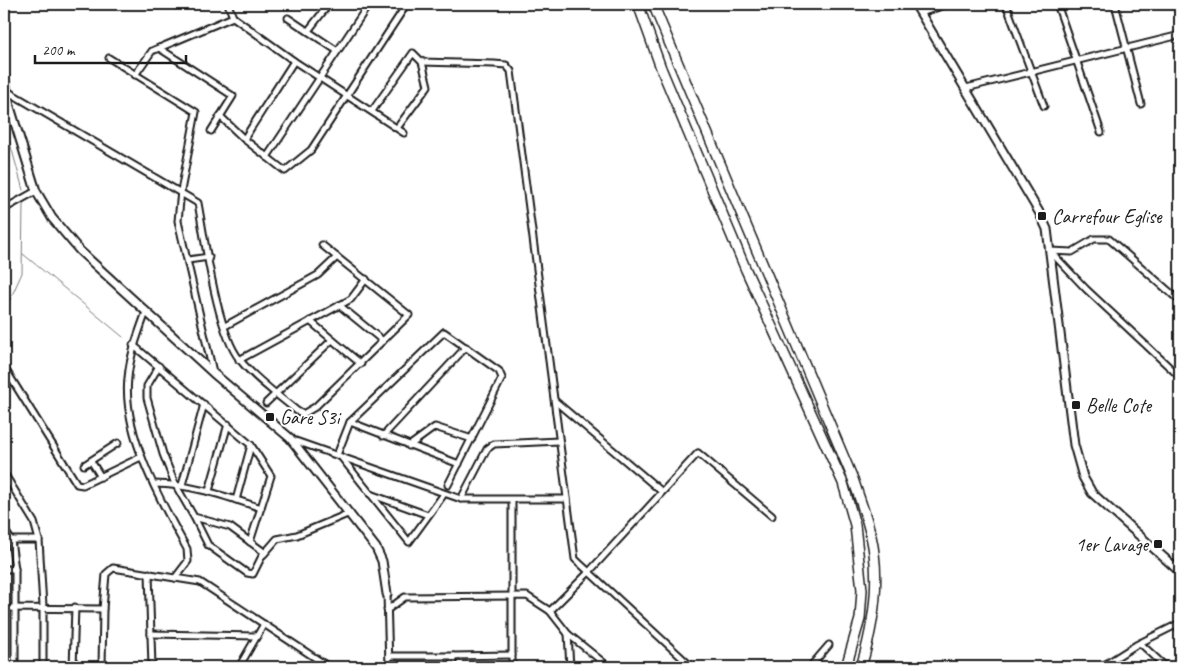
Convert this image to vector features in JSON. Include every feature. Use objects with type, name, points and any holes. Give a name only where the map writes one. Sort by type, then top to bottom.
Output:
[{"type":"highway","points":[[638,4],[661,68],[746,270],[843,484],[855,525],[862,590],[860,619],[846,667]]},
{"type":"highway","points":[[653,4],[853,479],[868,525],[874,553],[876,589],[872,620],[861,667]]},
{"type":"street","points":[[228,4],[233,17],[319,78],[404,133]]},
{"type":"street","points":[[308,31],[329,4]]},
{"type":"street","points":[[266,157],[336,50],[369,4]]},
{"type":"street","points":[[915,4],[1040,212],[1047,229],[1074,445],[1083,477],[1092,493],[1107,508],[1180,572]]},
{"type":"street","points":[[921,13],[948,4]]},
{"type":"street","points":[[1006,4],[1044,106]]},
{"type":"street","points":[[1057,4],[1101,132]]},
{"type":"street","points":[[1115,4],[1141,104]]},
{"type":"street","points":[[220,116],[244,139],[284,170],[311,150],[402,10]]},
{"type":"street","points":[[135,75],[152,51],[233,17]]},
{"type":"street","points":[[288,18],[336,50]]},
{"type":"street","points":[[966,88],[1180,35]]},
{"type":"street","points":[[159,48],[233,96],[211,131]]},
{"type":"street","points":[[372,112],[414,53],[422,62],[428,86],[397,128]]},
{"type":"street","points":[[108,58],[196,112],[181,191],[178,221],[213,373]]},
{"type":"street","points":[[244,139],[294,61]]},
{"type":"street","points":[[422,62],[506,65],[511,71],[532,248],[555,401],[575,559],[692,667]]},
{"type":"street","points":[[4,75],[36,191],[52,218],[80,251],[213,373],[290,438],[376,548],[382,561],[387,594],[389,667]]},
{"type":"street","points":[[7,91],[198,202],[217,304],[239,360],[276,394],[303,414],[315,407],[409,315],[322,245]]},
{"type":"street","points":[[4,209],[36,191]]},
{"type":"street","points":[[1050,251],[1072,252],[1094,239],[1108,239],[1180,301]]},
{"type":"street","points":[[1050,251],[1086,289],[1180,377]]},
{"type":"street","points":[[188,260],[209,257]]},
{"type":"street","points":[[225,326],[318,275],[338,257]]},
{"type":"street","points":[[239,360],[351,299],[366,279]]},
{"type":"street","points":[[340,305],[383,341]]},
{"type":"street","points":[[146,312],[133,345],[127,379],[129,410],[142,457],[187,549],[188,561],[176,578]]},
{"type":"street","points":[[310,321],[361,364]]},
{"type":"street","points":[[339,456],[350,422],[444,332],[499,371],[502,378],[448,485]]},
{"type":"street","points":[[266,403],[332,340]]},
{"type":"street","points":[[133,345],[228,424],[251,446],[270,476],[250,542]]},
{"type":"street","points":[[383,436],[466,346]]},
{"type":"street","points":[[159,366],[148,386],[147,398],[163,454],[175,484],[208,545],[247,573],[253,574],[264,554],[277,539],[297,534],[350,513]]},
{"type":"street","points":[[4,367],[72,480],[77,484],[83,485],[142,457]]},
{"type":"street","points":[[555,401],[661,491]]},
{"type":"street","points":[[182,485],[204,404]]},
{"type":"street","points":[[350,422],[459,464]]},
{"type":"street","points":[[209,491],[228,424]]},
{"type":"street","points":[[409,446],[435,427],[472,439]]},
{"type":"street","points":[[290,438],[461,499],[567,499]]},
{"type":"street","points":[[461,499],[488,449],[494,444],[559,441]]},
{"type":"street","points":[[84,466],[118,443]]},
{"type":"street","points":[[236,500],[251,446]]},
{"type":"street","points":[[550,611],[588,573],[661,491],[698,453],[772,516]]},
{"type":"street","points":[[339,456],[408,542],[444,494]]},
{"type":"street","points":[[91,461],[101,477]]},
{"type":"street","points":[[4,473],[34,522],[39,540],[44,606],[43,667]]},
{"type":"street","points":[[154,484],[175,484],[209,491],[261,508]]},
{"type":"street","points":[[369,493],[428,515]]},
{"type":"street","points":[[512,500],[514,595],[512,667]]},
{"type":"street","points":[[194,517],[230,527],[264,554]]},
{"type":"street","points":[[4,529],[11,540],[14,569],[16,667]]},
{"type":"street","points":[[4,540],[39,540]]},
{"type":"street","points":[[102,667],[102,609],[106,574],[113,568],[149,572],[200,582],[329,667]]},
{"type":"street","points":[[4,569],[14,569]]},
{"type":"street","points":[[149,572],[152,667]]},
{"type":"street","points":[[387,610],[405,597],[527,596],[550,611],[568,634],[609,667]]},
{"type":"street","points":[[4,608],[44,606],[102,609]]},
{"type":"street","points":[[73,667],[76,607]]},
{"type":"street","points":[[1102,667],[1140,643],[1180,623]]},
{"type":"street","points":[[238,667],[264,624]]},
{"type":"street","points":[[151,634],[257,636]]},
{"type":"street","points":[[568,634],[570,667]]},
{"type":"street","points":[[1140,643],[1166,667]]},
{"type":"street","points":[[810,667],[829,645]]},
{"type":"street","points":[[389,656],[512,655]]},
{"type":"street","points":[[453,656],[453,667]]},
{"type":"waterway","points":[[4,121],[23,190]]},
{"type":"waterway","points":[[4,313],[22,273],[23,203]]},
{"type":"waterway","points":[[23,254],[123,337]]},
{"type":"place","name":"Carrefour Eglise","points":[[1042,216]]},
{"type":"place","name":"Belle Cote","points":[[1076,405]]},
{"type":"place","name":"Gare S3i","points":[[270,417]]},
{"type":"place","name":"1er Lavage","points":[[1158,544]]}]
